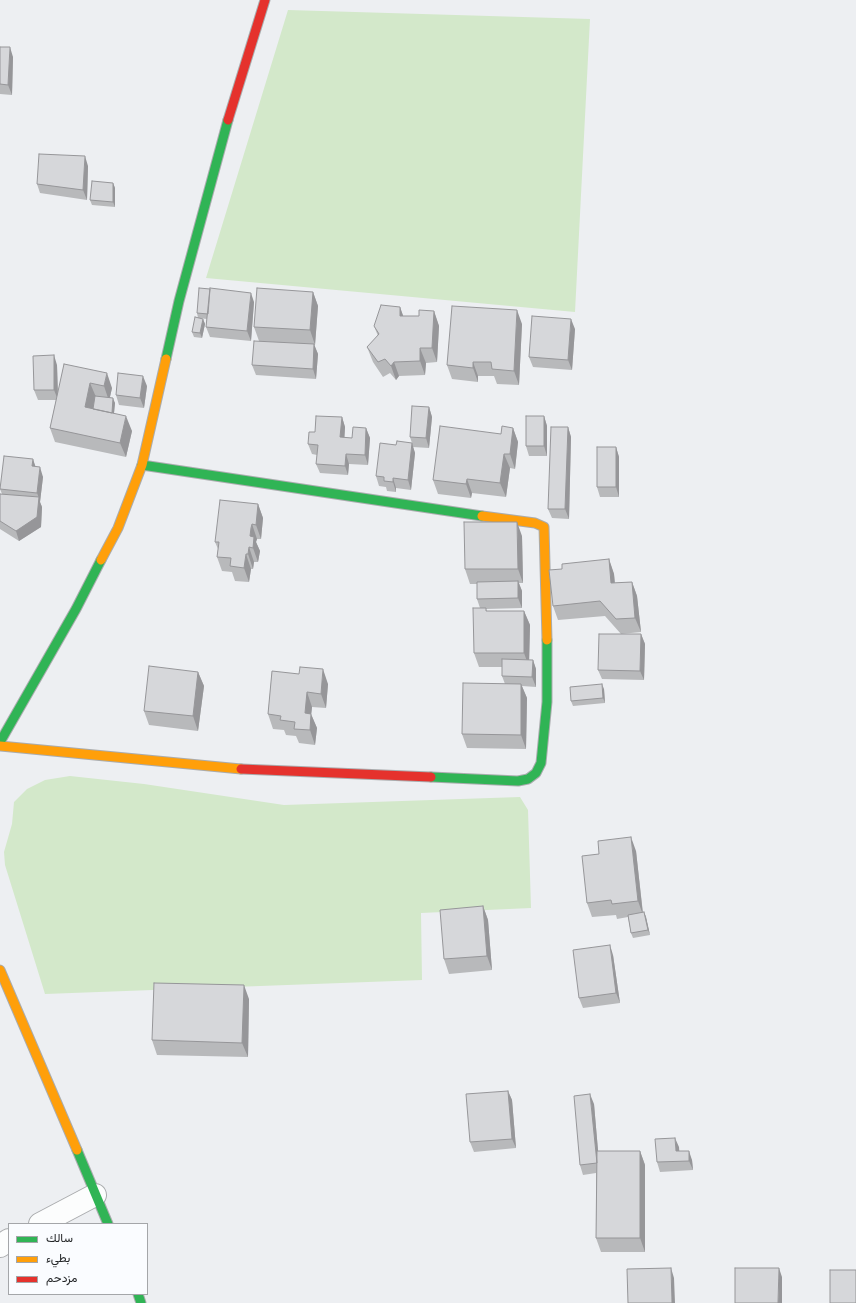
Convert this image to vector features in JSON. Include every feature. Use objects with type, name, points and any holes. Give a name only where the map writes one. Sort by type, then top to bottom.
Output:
[{"type":"street","points":[[0,742],[76,609],[114,535],[142,465],[185,278],[225,130],[265,0]]},
{"type":"street","points":[[0,746],[226,768],[518,781],[528,779],[536,773],[541,763],[547,702],[547,614],[544,527],[535,523],[328,494],[142,465]]},
{"type":"street","points":[[0,970],[108,1223]]},
{"type":"street","points":[[42,1223],[95,1195]]},
{"type":"green space","points":[[288,10],[590,19],[575,312],[206,278]]},
{"type":"green space","points":[[70,776],[144,784],[284,805],[520,797],[528,810],[531,908],[421,913],[422,980],[45,994],[5,865],[4,852],[12,824],[14,802],[27,789],[45,780]]},
{"type":"building","points":[[0,47],[10,47],[8,85],[0,84]]},
{"type":"building","points":[[39,154],[85,156],[83,190],[37,184]]},
{"type":"building","points":[[92,181],[113,183],[113,202],[90,200]]},
{"type":"building","points":[[199,288],[210,289],[208,314],[197,313]]},
{"type":"building","points":[[210,288],[251,293],[247,331],[206,327]]},
{"type":"building","points":[[257,288],[313,292],[310,330],[254,327]]},
{"type":"building","points":[[381,305],[400,307],[400,316],[419,316],[419,310],[434,311],[432,348],[420,348],[420,361],[394,362],[391,366],[385,359],[378,362],[367,347],[379,334],[374,326]]},
{"type":"building","points":[[452,306],[517,310],[514,371],[492,369],[491,362],[473,362],[473,368],[447,365]]},
{"type":"building","points":[[532,316],[571,319],[568,360],[529,357]]},
{"type":"building","points":[[195,317],[203,319],[200,333],[192,332]]},
{"type":"building","points":[[254,341],[314,344],[313,369],[252,365]]},
{"type":"building","points":[[54,355],[54,390],[34,390],[33,356]]},
{"type":"building","points":[[64,364],[107,373],[104,386],[90,383],[85,407],[126,416],[120,443],[50,428]]},
{"type":"building","points":[[118,373],[143,376],[140,398],[116,395]]},
{"type":"building","points":[[95,396],[113,398],[112,413],[93,409]]},
{"type":"building","points":[[412,406],[429,407],[426,438],[410,437]]},
{"type":"building","points":[[316,416],[342,417],[340,437],[352,438],[353,427],[366,428],[365,455],[346,454],[345,466],[316,464],[318,445],[308,444],[309,432],[315,432]]},
{"type":"building","points":[[526,416],[544,416],[544,446],[526,446]]},
{"type":"building","points":[[440,426],[501,434],[502,426],[513,428],[510,454],[504,454],[500,483],[467,479],[466,484],[433,480]]},
{"type":"building","points":[[551,427],[568,427],[565,509],[548,509]]},
{"type":"building","points":[[397,441],[412,443],[408,480],[393,478],[393,482],[384,481],[384,477],[376,476],[380,443],[396,445]]},
{"type":"building","points":[[597,447],[616,447],[616,487],[597,487]]},
{"type":"building","points":[[4,456],[33,459],[32,466],[40,467],[37,493],[0,489]]},
{"type":"building","points":[[0,494],[39,497],[37,517],[16,531],[0,521]]},
{"type":"building","points":[[220,500],[258,504],[256,525],[252,524],[250,536],[254,537],[253,548],[249,547],[248,554],[246,554],[244,568],[230,566],[231,558],[217,557],[219,542],[215,542]]},
{"type":"building","points":[[464,522],[517,522],[518,569],[465,569]]},
{"type":"building","points":[[609,559],[611,583],[632,582],[635,618],[616,619],[600,601],[553,606],[549,570],[562,569],[562,564]]},
{"type":"building","points":[[518,581],[518,598],[477,599],[477,582]]},
{"type":"building","points":[[473,608],[486,608],[486,611],[524,611],[524,653],[474,653]]},
{"type":"building","points":[[599,634],[641,634],[640,671],[598,670]]},
{"type":"building","points":[[502,659],[533,660],[532,677],[502,676]]},
{"type":"building","points":[[149,666],[198,672],[193,716],[144,711]]},
{"type":"building","points":[[300,667],[323,669],[321,694],[307,692],[305,713],[311,714],[310,730],[294,729],[295,722],[280,720],[281,716],[268,714],[272,671],[299,674]]},
{"type":"building","points":[[463,683],[521,684],[521,735],[462,734]]},
{"type":"building","points":[[602,684],[603,698],[571,701],[570,687]]},
{"type":"building","points":[[631,837],[638,901],[612,904],[611,900],[587,903],[582,856],[599,854],[598,841]]},
{"type":"building","points":[[483,906],[487,956],[444,959],[440,910]]},
{"type":"building","points":[[644,912],[648,930],[631,933],[628,915]]},
{"type":"building","points":[[610,945],[616,993],[579,998],[573,950]]},
{"type":"building","points":[[154,983],[244,985],[242,1043],[152,1040]]},
{"type":"building","points":[[508,1091],[512,1139],[470,1142],[466,1094]]},
{"type":"building","points":[[590,1094],[597,1163],[580,1165],[574,1096]]},
{"type":"building","points":[[675,1138],[676,1151],[689,1151],[689,1161],[657,1162],[655,1139]]},
{"type":"building","points":[[597,1151],[640,1151],[640,1238],[596,1238]]},
{"type":"building","points":[[671,1268],[672,1303],[628,1303],[627,1269]]},
{"type":"building","points":[[735,1268],[779,1268],[778,1303],[735,1303]]},
{"type":"building","points":[[830,1270],[856,1270],[856,1303],[830,1303]]},
{"type":"traffic: fast","points":[[166,359],[179,301],[228,120]]},
{"type":"traffic: fast","points":[[142,465],[482,516]]},
{"type":"traffic: fast","points":[[0,742],[76,609],[101,560]]},
{"type":"traffic: fast","points":[[431,777],[518,781],[528,779],[536,773],[541,763],[547,702],[547,640]]},
{"type":"traffic: fast","points":[[77,1150],[108,1223]]},
{"type":"traffic: fast","points":[[138,1295],[141,1303]]},
{"type":"traffic: slow","points":[[101,560],[118,528],[142,465],[166,359]]},
{"type":"traffic: slow","points":[[482,516],[535,523],[544,527],[547,640]]},
{"type":"traffic: slow","points":[[0,746],[241,769]]},
{"type":"traffic: slow","points":[[0,970],[77,1150]]},
{"type":"traffic: jam","points":[[228,120],[265,0]]},
{"type":"traffic: jam","points":[[241,769],[431,777]]}]
